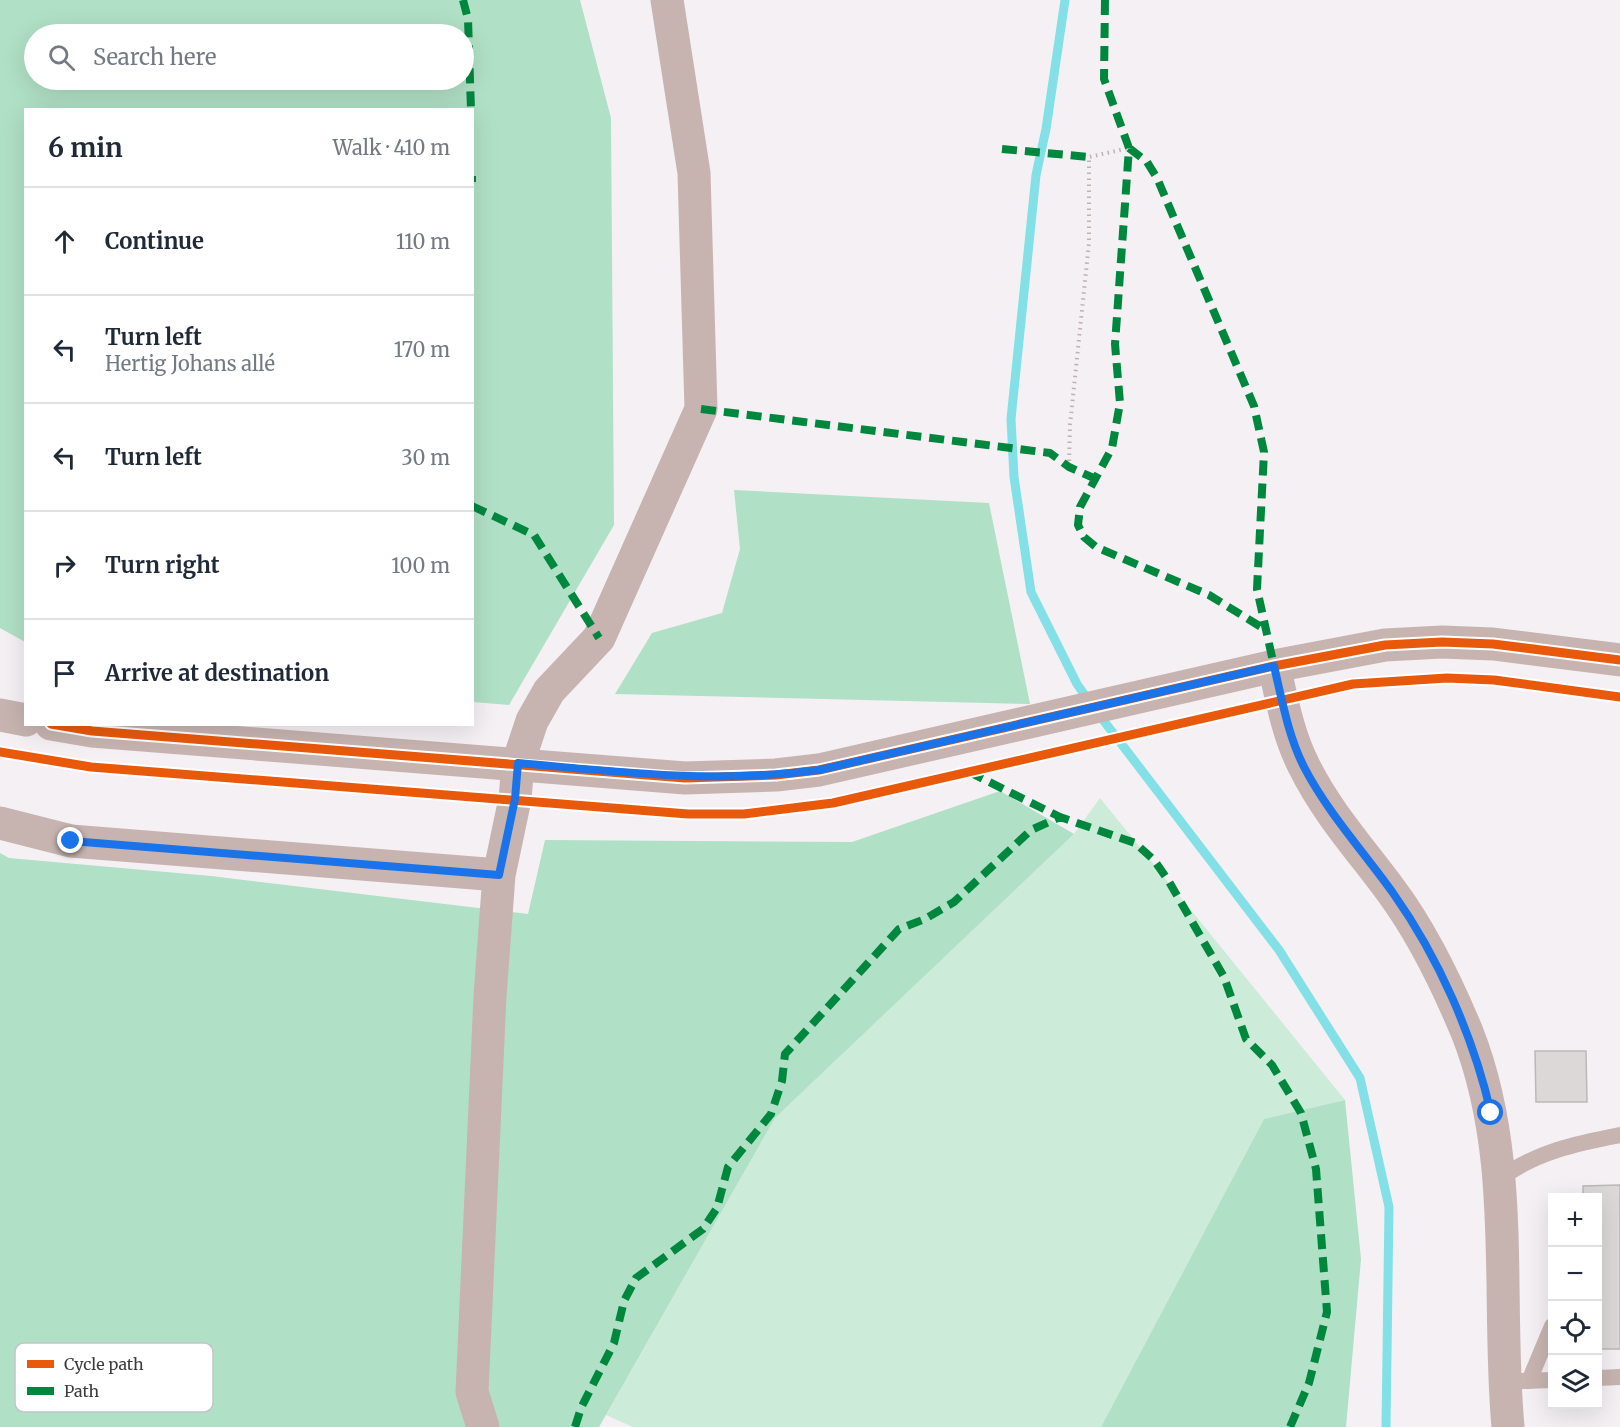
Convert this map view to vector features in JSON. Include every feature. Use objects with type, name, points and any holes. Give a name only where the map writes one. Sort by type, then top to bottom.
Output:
[{"type":"street","points":[[483,1427],[472,1392],[490,996],[499,875],[515,799],[518,763],[532,721],[549,691],[599,638],[701,409],[694,173],[667,0]]},
{"type":"street","points":[[63,726],[92,731],[685,778],[776,776],[819,770],[1274,666],[1385,645],[1442,642],[1493,644],[1620,660]]},
{"type":"street","points":[[1274,666],[1289,729],[1303,765],[1322,799],[1394,894],[1418,933],[1466,1030],[1482,1074],[1491,1113],[1500,1179],[1516,1381],[1508,1427]]},
{"type":"street","points":[[0,715],[24,720]]},
{"type":"street","points":[[0,823],[71,841],[499,875]]},
{"type":"lane","points":[[1500,1179],[1527,1161],[1577,1143],[1620,1135]]},
{"type":"lane","points":[[1516,1381],[1548,1332]]},
{"type":"lane","points":[[1602,1378],[1620,1377]]},
{"type":"lane","points":[[1516,1381],[1548,1380]]},
{"type":"path","points":[[1069,466],[1070,425],[1089,243],[1089,157],[1129,148]]},
{"type":"green space","points":[[0,0],[580,0],[611,118],[614,525],[509,705],[474,702],[474,108],[24,108],[24,641],[0,628]]},
{"type":"green space","points":[[734,490],[989,503],[1030,704],[615,694],[652,633],[722,613],[740,549]]},
{"type":"green space","points":[[1000,791],[1074,834],[775,1118],[599,1427],[0,1427],[0,853],[9,858],[211,876],[528,914],[545,840],[852,842]]},
{"type":"green space","points":[[1100,798],[1345,1100],[1264,1119],[1101,1427],[633,1427],[606,1415],[775,1118],[1074,834]]},
{"type":"green space","points":[[1345,1100],[1361,1259],[1346,1427],[1101,1427],[1264,1119]]},
{"type":"building","points":[[1535,1051],[1586,1051],[1587,1102],[1536,1102]]},
{"type":"building","points":[[1620,1185],[1620,1349],[1602,1349],[1602,1193],[1583,1193],[1583,1186]]},
{"type":"waterway","points":[[1065,0],[1046,129],[1036,175],[1011,419],[1014,477],[1031,592],[1077,684],[1089,701]]},
{"type":"waterway","points":[[1097,712],[1279,950],[1360,1078],[1389,1207],[1386,1427]]},
{"type":"marked path","points":[[463,0],[468,24]]},
{"type":"marked path","points":[[1105,0],[1104,79],[1129,148],[1115,344],[1120,403],[1112,448],[1080,507],[1078,525],[1084,537],[1096,547],[1209,595],[1266,630]]},
{"type":"marked path","points":[[470,90],[471,108]]},
{"type":"marked path","points":[[1129,148],[1147,162],[1157,178],[1254,406],[1264,452],[1257,589],[1274,666]]},
{"type":"marked path","points":[[1002,149],[1089,157]]},
{"type":"marked path","points":[[701,409],[1050,453],[1069,467],[1096,479]]},
{"type":"marked path","points":[[474,507],[534,535],[599,638]]},
{"type":"marked path","points":[[969,772],[1060,817]]},
{"type":"marked path","points":[[575,1427],[581,1408],[614,1343],[624,1301],[636,1278],[703,1229],[717,1208],[728,1167],[771,1114],[782,1081],[785,1054],[899,929],[925,919],[954,902],[1031,830],[1060,817],[1135,843],[1154,860],[1224,977],[1246,1039],[1272,1065],[1301,1113],[1316,1169],[1327,1312],[1309,1383],[1290,1427]]},
{"type":"cycle path","points":[[63,726],[92,731],[685,778],[776,775],[819,770],[1274,666],[1385,645],[1442,642],[1493,644],[1620,660]]},
{"type":"cycle path","points":[[0,752],[91,767],[688,814],[744,814],[833,803],[1353,684],[1447,678],[1494,680],[1620,697]]},
{"type":"route","points":[[71,841],[499,875],[515,799],[518,763],[685,778],[776,776],[819,770],[1274,666],[1289,729],[1303,765],[1322,799],[1394,894],[1440,973],[1466,1030],[1482,1074],[1491,1113]]}]
